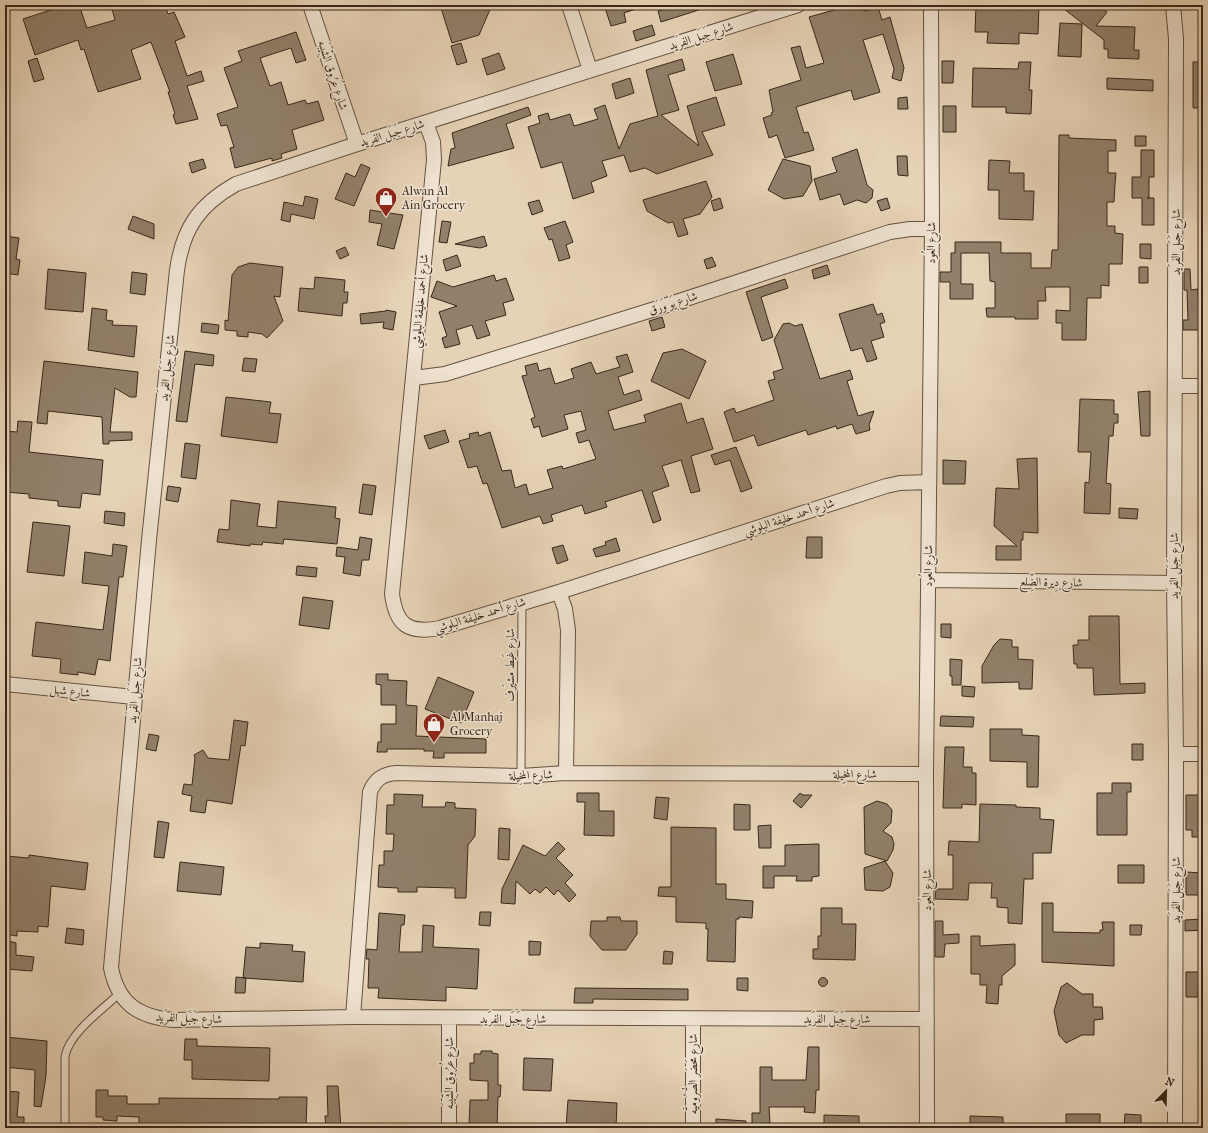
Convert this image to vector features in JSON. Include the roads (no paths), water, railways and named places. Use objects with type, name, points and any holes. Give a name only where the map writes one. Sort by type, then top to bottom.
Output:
[{"type":"street","name":"شارع عُرُوق الشِّيبَه","points":[[310,5],[357,144]]},
{"type":"street","points":[[569,5],[590,70]]},
{"type":"street","name":"شارع جَبَل الفرَيد","points":[[798,5],[357,144],[236,184],[220,193],[206,205],[194,219],[185,235],[177,270],[134,698],[112,960],[114,979],[120,993],[128,1003],[141,1013],[155,1018],[172,1020],[353,1017],[449,1019],[927,1019]]},
{"type":"street","name":"شارع العُود","points":[[927,1128],[926,774],[928,482],[932,229],[931,5]]},
{"type":"street","name":"شارع جَبَل الفرَيد","points":[[1173,5],[1176,39],[1174,583],[1176,754],[1175,1128]]},
{"type":"street","name":"شارع أحمد خليفة البلوشي","points":[[426,123],[433,142],[434,160],[392,594],[394,611],[401,622],[414,630],[425,631],[449,626],[886,486],[900,483],[928,482]]},
{"type":"street","name":"شارع يَو وَرَق","points":[[414,378],[445,374],[655,309],[890,232],[905,229],[932,229]]},
{"type":"street","points":[[1175,386],[1203,386]]},
{"type":"street","name":"شارع دِيرة الضِّلع","points":[[928,580],[1174,583]]},
{"type":"street","points":[[558,592],[565,609],[568,630],[566,773]]},
{"type":"street","name":"شارع شهل","points":[[5,684],[134,698]]},
{"type":"street","points":[[1176,754],[1203,754]]},
{"type":"street","name":"شارع المخِيلة","points":[[353,1017],[370,798],[373,785],[382,776],[389,774],[521,776],[566,773],[926,774]]},
{"type":"street","name":"شارع عُرُوق الشِّيبَه","points":[[449,1019],[449,1128]]},
{"type":"street","name":"شارع مَحضَر الصُّرُوميَّه","points":[[693,1019],[693,1128]]},
{"type":"lane","name":"شارع غَيط مشيَرف","points":[[521,776],[522,602]]},
{"type":"lane","points":[[65,1128],[65,1057],[67,1047],[73,1037],[120,993]]},
{"type":"place","name":"Alwan Al Ain Grocery","points":[[386,218]]},
{"type":"place","name":"Al Manhaj Grocery","points":[[434,744]]}]
